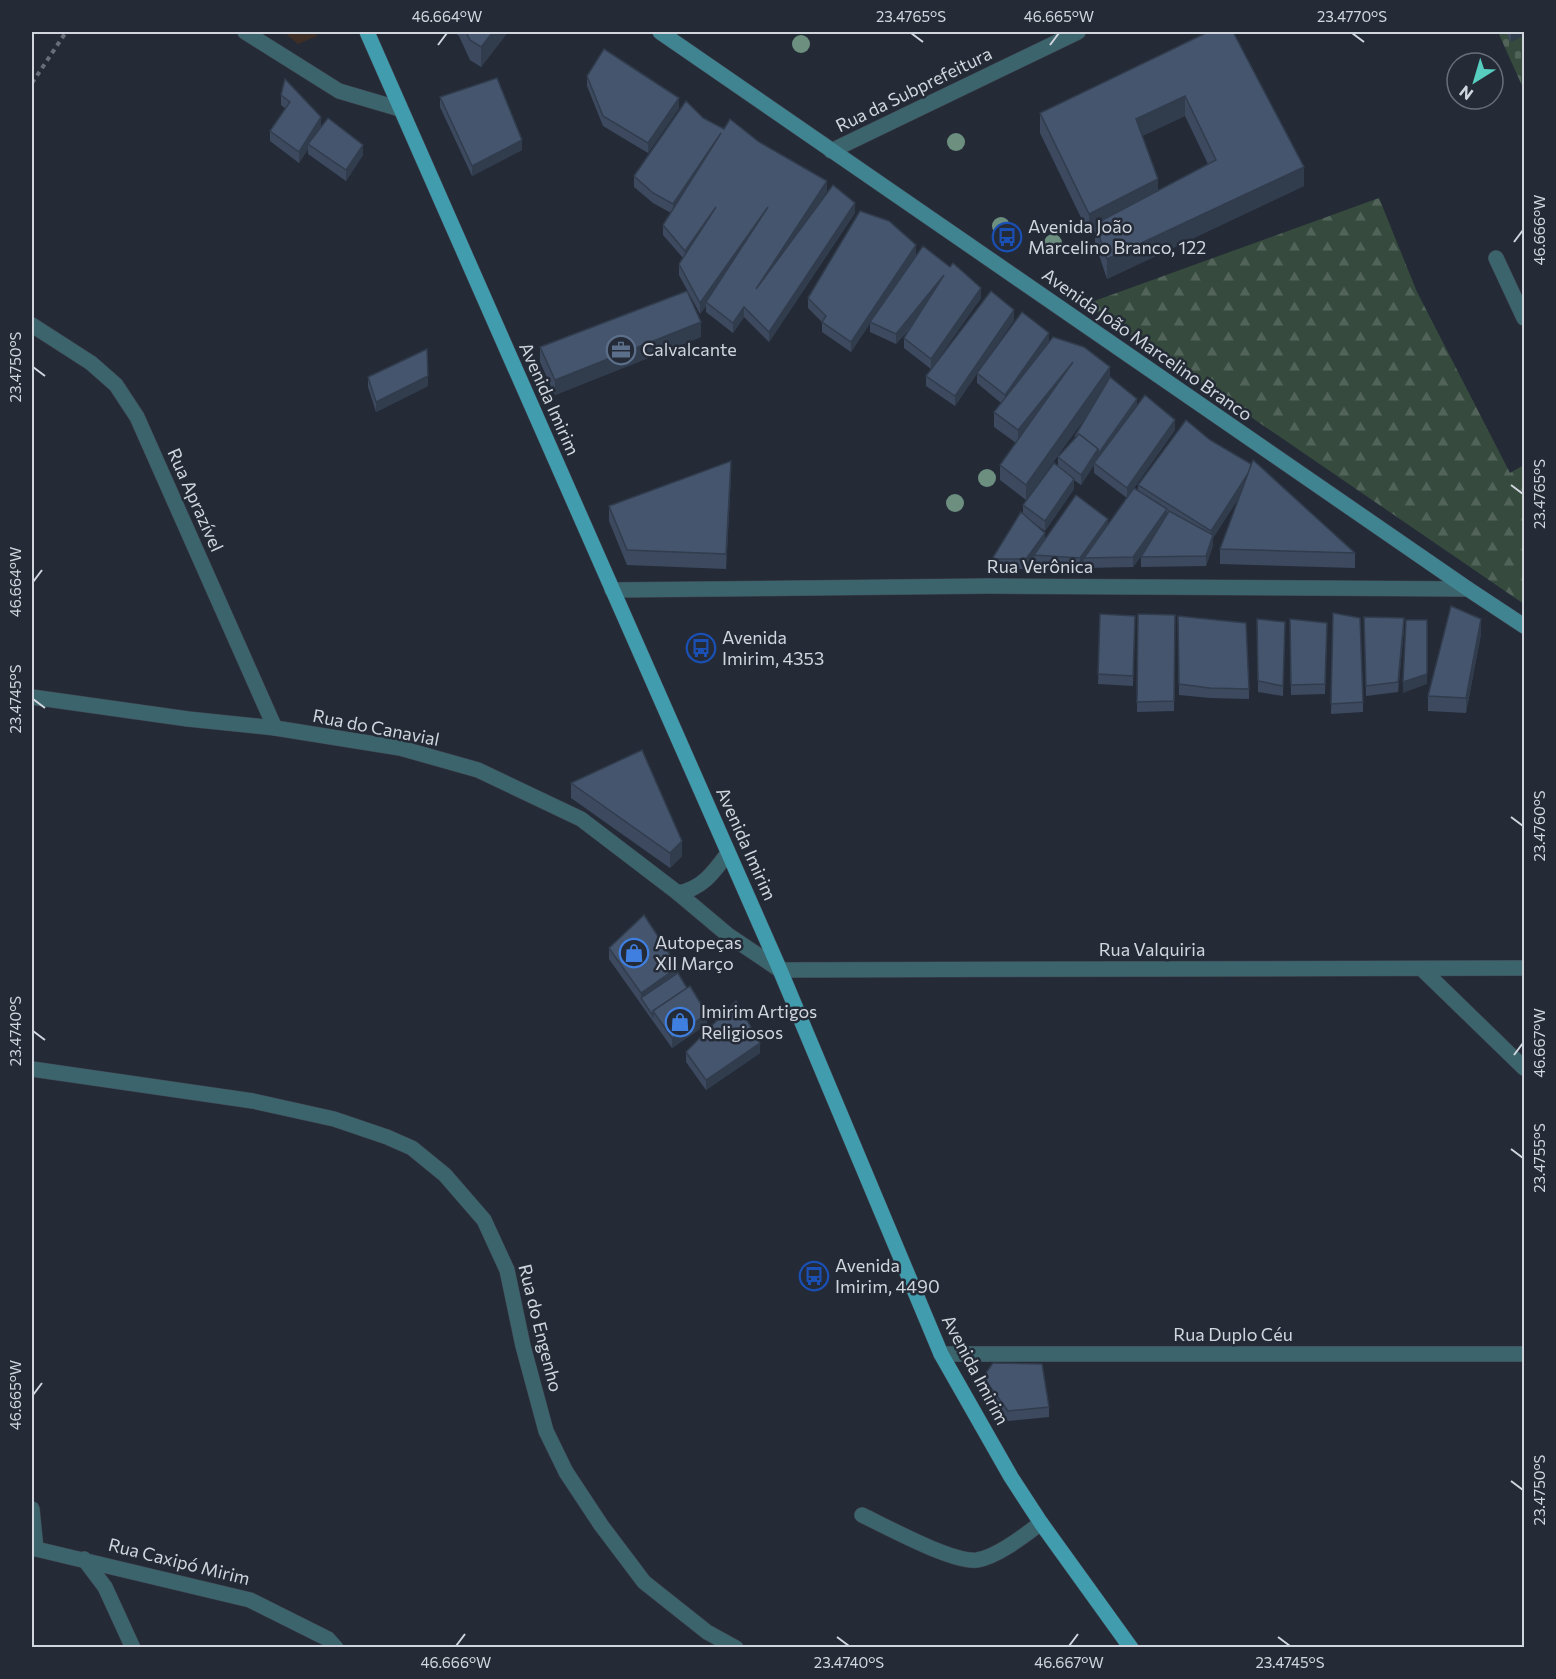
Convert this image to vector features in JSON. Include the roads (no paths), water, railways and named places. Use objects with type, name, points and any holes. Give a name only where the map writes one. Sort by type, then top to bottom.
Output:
[{"type":"main road","name":"Avenida Imirim","points":[[368,32],[780,970],[941,1354],[1011,1477],[1041,1523],[1131,1647]]},
{"type":"street","points":[[245,32],[339,91],[400,109]]},
{"type":"street","name":"Avenida João Marcelino Branco","points":[[660,32],[1524,626]]},
{"type":"street","name":"Rua da Subprefeitura","points":[[831,151],[1078,32]]},
{"type":"street","points":[[1496,258],[1524,318]]},
{"type":"street","name":"Rua Aprazível","points":[[32,325],[91,363],[116,385],[137,417],[275,728]]},
{"type":"street","name":"Rua Verônica","points":[[612,590],[990,586],[1468,589]]},
{"type":"street","name":"Rua do Canavial","points":[[32,697],[188,719],[275,728],[400,748],[478,770],[581,819],[678,893],[728,935],[780,970]]},
{"type":"street","points":[[678,893],[690,891],[701,885],[728,853]]},
{"type":"street","name":"Rua Valquiria","points":[[780,970],[1524,968]]},
{"type":"street","points":[[1422,969],[1524,1068]]},
{"type":"street","name":"Rua do Engenho","points":[[32,1069],[253,1101],[334,1119],[412,1148],[445,1175],[484,1220],[507,1270],[523,1346],[546,1431],[566,1472],[601,1525],[644,1582],[707,1632],[736,1647]]},
{"type":"street","name":"Rua Duplo Céu","points":[[941,1354],[1524,1354]]},
{"type":"street","points":[[32,1509],[34,1548]]},
{"type":"street","points":[[862,1515],[949,1556],[965,1560],[980,1560],[991,1555],[1041,1523]]},
{"type":"street","name":"Rua Caxipó Mirim","points":[[34,1548],[250,1600],[328,1639],[336,1647]]},
{"type":"street","points":[[84,1559],[105,1587],[133,1647]]},
{"type":"place","name":"Avenida João Marcelino Branco, 122","points":[[1007,237]]},
{"type":"place","name":"Calvalcante","points":[[621,350]]},
{"type":"place","name":"Avenida Imirim, 4353","points":[[701,648]]},
{"type":"place","name":"Autopeças XII Março","points":[[634,953]]},
{"type":"place","name":"Imirim Artigos Religiosos","points":[[680,1022]]},
{"type":"place","name":"Avenida Imirim, 4490","points":[[814,1276]]}]
